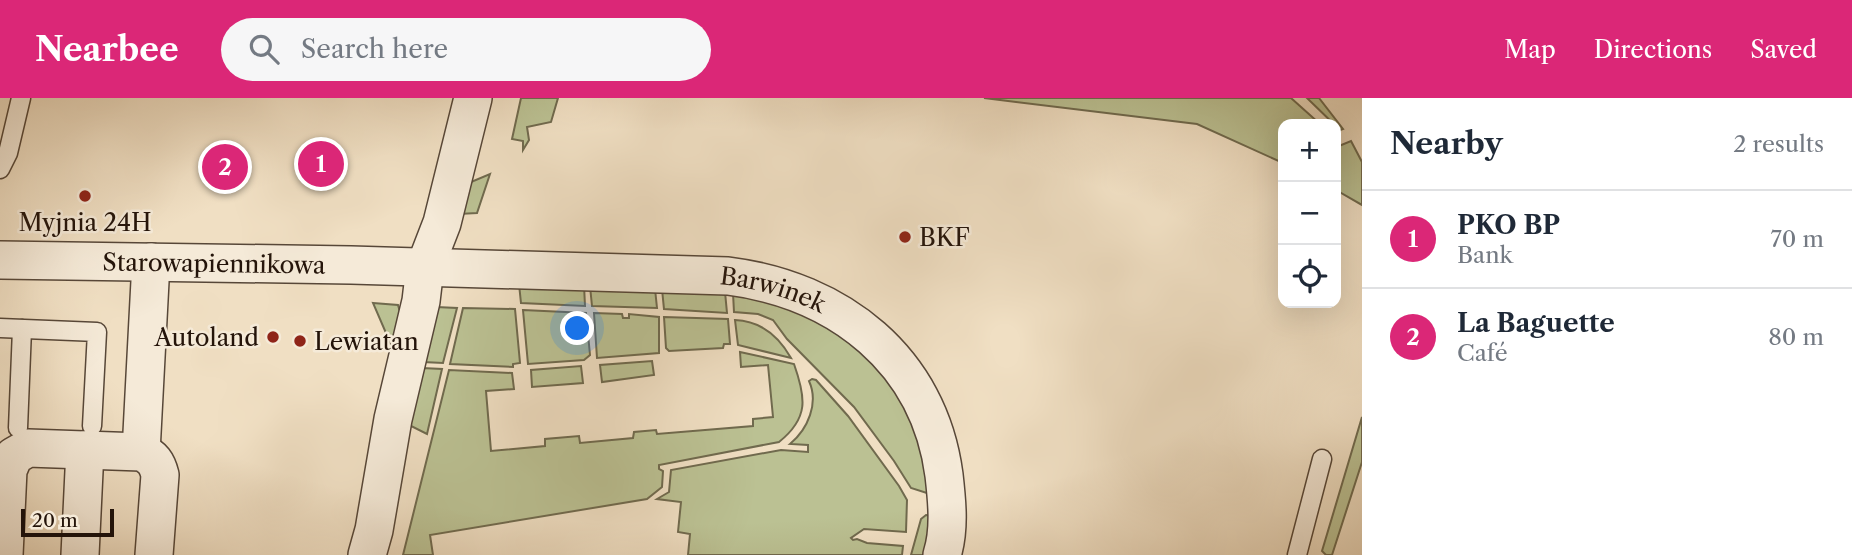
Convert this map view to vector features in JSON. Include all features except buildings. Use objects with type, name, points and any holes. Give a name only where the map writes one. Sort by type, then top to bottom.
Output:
[{"type":"street","points":[[367,555],[374,530],[393,419],[421,301],[425,267],[442,223],[473,98]]},
{"type":"street","name":"Starowapiennikowa","points":[[0,260],[425,267]]},
{"type":"street","points":[[141,452],[151,262]]},
{"type":"street","name":"Barwinek","points":[[425,267],[728,276],[760,280],[805,294],[826,305],[852,320],[877,340],[909,380],[928,413],[941,452],[947,502],[942,555]]},
{"type":"street","points":[[80,555],[89,438]]},
{"type":"street","points":[[4,555],[8,470],[14,456],[28,448],[89,438],[141,452],[151,456],[157,464],[160,475],[154,555]]},
{"type":"lane","points":[[0,169],[8,153],[21,98]]},
{"type":"lane","points":[[0,328],[97,332],[89,438]]},
{"type":"lane","points":[[18,428],[22,329]]},
{"type":"lane","points":[[1297,555],[1322,459]]},
{"type":"green space","points":[[521,98],[558,98],[551,122],[527,127],[529,140],[523,150],[523,141],[512,139]]},
{"type":"green space","points":[[984,98],[1291,98],[1314,119],[1278,119],[1278,161],[1197,124]]},
{"type":"green space","points":[[1307,98],[1319,98],[1335,119],[1329,119]]},
{"type":"green space","points":[[1351,141],[1362,162],[1362,205],[1341,193],[1341,145]]},
{"type":"green space","points":[[490,174],[477,213],[459,214],[471,182]]},
{"type":"green space","points":[[519,284],[584,285],[585,306],[521,303]]},
{"type":"green space","points":[[590,286],[655,289],[657,308],[592,306]]},
{"type":"green space","points":[[662,289],[725,292],[727,313],[664,309]]},
{"type":"green space","points":[[733,293],[797,309],[852,341],[897,391],[917,430],[930,494],[911,488],[854,407],[787,339],[773,320],[758,314],[734,312]]},
{"type":"green space","points":[[373,303],[398,305],[402,319],[392,347]]},
{"type":"green space","points":[[436,307],[457,308],[443,363],[423,362]]},
{"type":"green space","points":[[463,308],[515,309],[520,363],[513,364],[513,367],[450,364]]},
{"type":"green space","points":[[523,310],[586,313],[590,355],[584,360],[528,364]]},
{"type":"green space","points":[[594,313],[622,314],[623,318],[629,318],[629,314],[659,317],[659,353],[597,358]]},
{"type":"green space","points":[[664,317],[728,319],[730,344],[724,344],[723,348],[669,351],[666,348]]},
{"type":"green space","points":[[735,320],[761,326],[780,342],[791,358],[738,345]]},
{"type":"green space","points":[[740,352],[794,364],[801,387],[802,407],[796,424],[779,442],[659,465],[659,469],[663,471],[662,487],[647,499],[430,535],[433,555],[403,555],[449,370],[512,373],[514,389],[486,391],[491,451],[545,446],[545,439],[579,436],[580,443],[633,438],[634,432],[656,430],[657,434],[753,426],[753,419],[773,417],[768,365],[741,367]]},
{"type":"green space","points":[[652,361],[654,375],[602,382],[600,365]]},
{"type":"green space","points":[[581,366],[583,383],[532,387],[531,370]]},
{"type":"green space","points":[[422,368],[442,369],[427,434],[407,424]]},
{"type":"green space","points":[[816,380],[848,416],[907,500],[906,532],[864,529],[851,538],[867,543],[903,546],[902,555],[688,555],[690,534],[678,532],[681,502],[657,499],[669,492],[671,470],[781,450],[808,452],[808,445],[790,444],[802,431],[810,415],[813,398],[809,381]]},
{"type":"green space","points":[[1362,417],[1362,462],[1332,555],[1326,555],[1322,551]]},
{"type":"green space","points":[[926,515],[931,516],[926,555],[911,555],[921,519]]},
{"type":"place","name":"PKO BP","points":[[321,164]]},
{"type":"place","name":"La Baguette","points":[[225,167]]},
{"type":"place","name":"Myjnia 24H","points":[[85,196]]},
{"type":"place","name":"BKF","points":[[905,237]]},
{"type":"place","name":"Autoland","points":[[273,337]]},
{"type":"place","name":"Lewiatan","points":[[300,341]]}]
